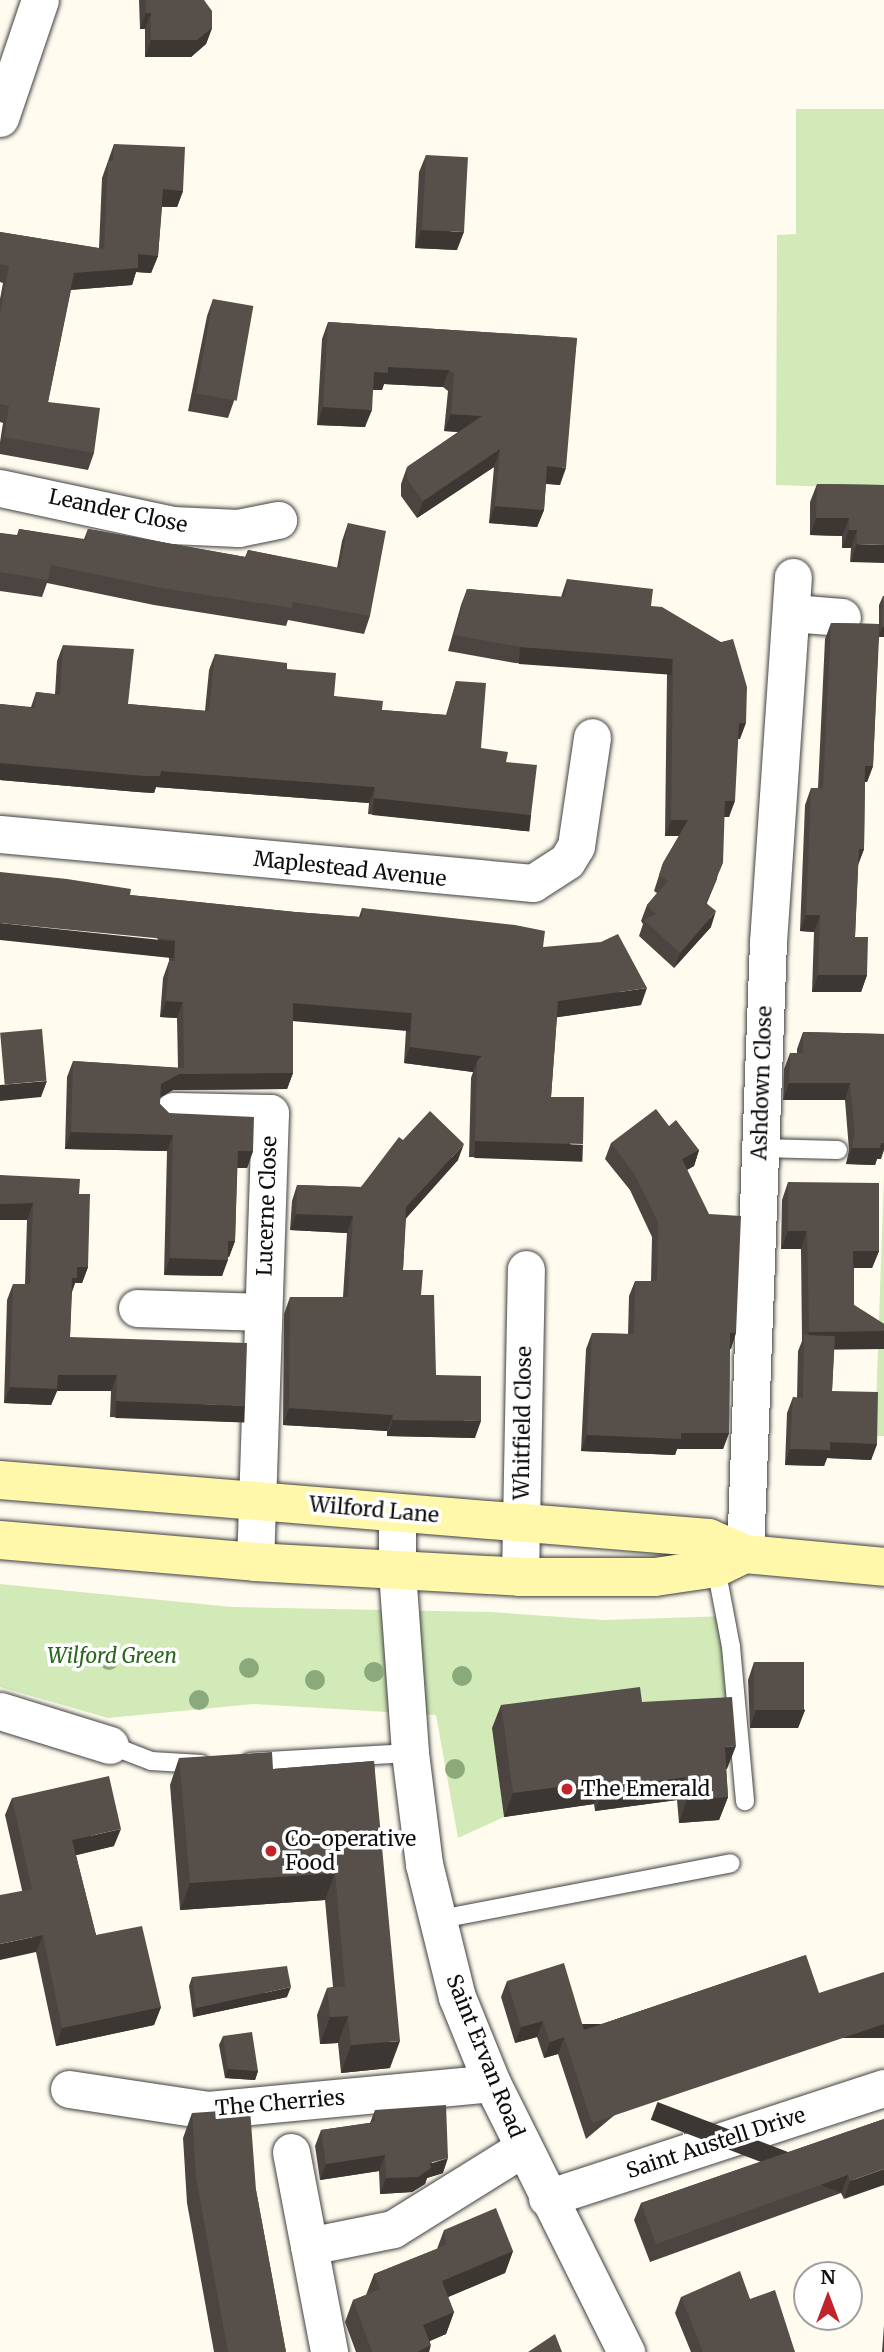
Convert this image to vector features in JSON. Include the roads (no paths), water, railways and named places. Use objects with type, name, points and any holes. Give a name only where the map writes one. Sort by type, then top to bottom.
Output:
[{"type":"main road","name":"Wilford Lane","points":[[0,1480],[709,1538],[731,1561]]},
{"type":"main road","name":"Wilford Lane","points":[[0,1540],[162,1550],[255,1562],[520,1577],[623,1579],[731,1561],[884,1567]]},
{"type":"street","points":[[0,118],[40,0]]},
{"type":"street","name":"Leander Close","points":[[0,488],[172,525],[239,528],[278,520]]},
{"type":"street","name":"Ashdown Close","points":[[731,1561],[760,1148],[768,942],[793,577]]},
{"type":"street","points":[[791,613],[842,617]]},
{"type":"street","name":"Maplestead Avenue","points":[[0,834],[533,883],[568,861],[576,845],[592,737]]},
{"type":"street","name":"Lucerne Close","points":[[173,1111],[270,1113],[255,1562]]},
{"type":"street","name":"Whitfield Close","points":[[520,1577],[526,1269]]},
{"type":"street","points":[[137,1308],[264,1312]]},
{"type":"street","name":"Saint Ervan Road","points":[[397,1511],[397,1571],[410,1753],[436,1920],[457,1997],[492,2083],[625,2352]]},
{"type":"street","points":[[0,1711],[110,1745]]},
{"type":"street","name":"The Cherries","points":[[69,2089],[208,2110],[492,2083]]},
{"type":"street","name":"Saint Austell Drive","points":[[547,2198],[884,2088]]},
{"type":"street","points":[[309,2246],[393,2228],[523,2148]]},
{"type":"street","points":[[291,2152],[329,2352]]},
{"type":"lane","points":[[760,1148],[838,1150]]},
{"type":"lane","points":[[731,1561],[731,1647],[745,1801]]},
{"type":"lane","points":[[110,1745],[151,1760],[184,1765],[410,1753]]},
{"type":"lane","points":[[436,1920],[731,1863]]},
{"type":"place","name":"The Emerald","points":[[567,1789]]},
{"type":"place","name":"Co-operative Food","points":[[271,1851]]},
{"type":"park label","name":"Wilford Green","points":[[112,1656]]}]
